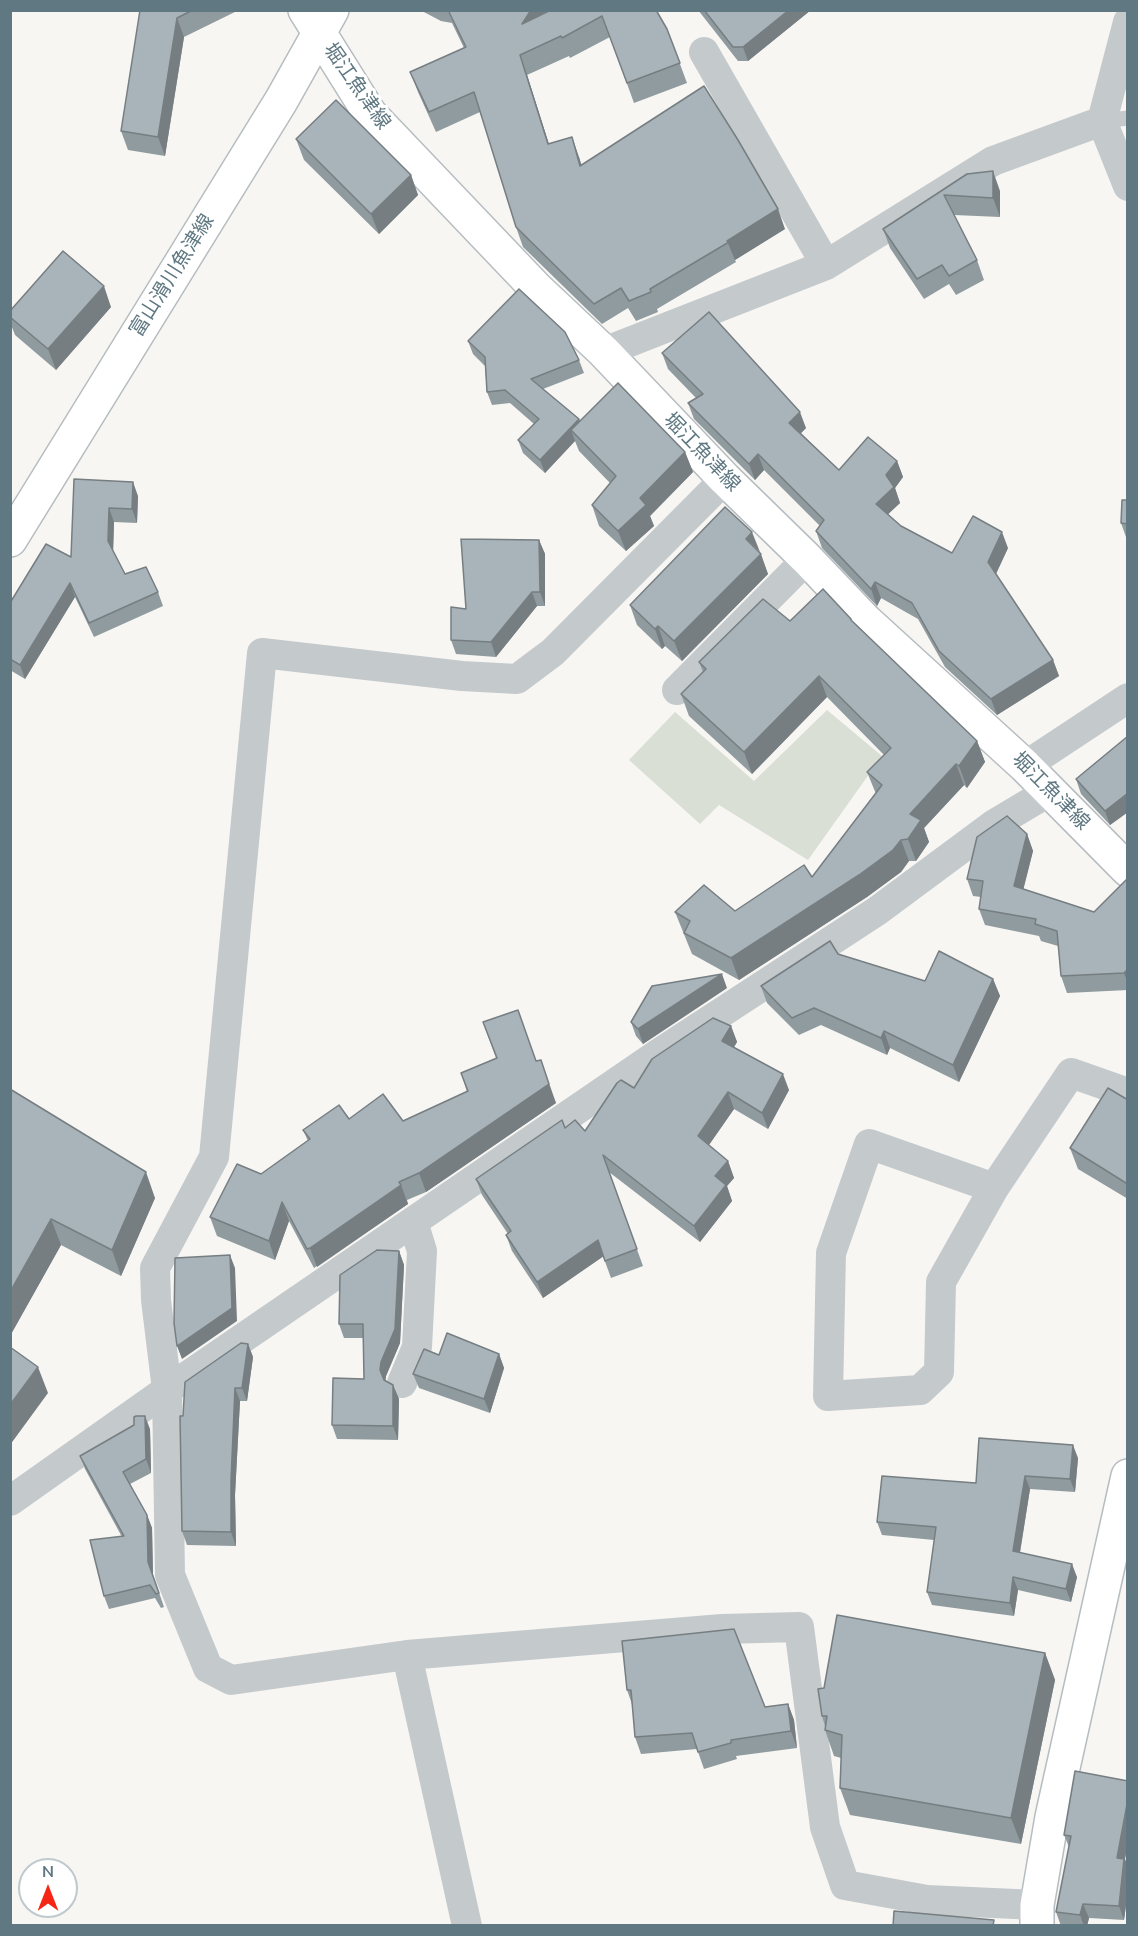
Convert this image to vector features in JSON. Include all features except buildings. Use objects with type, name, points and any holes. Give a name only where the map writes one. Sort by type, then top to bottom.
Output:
[{"type":"main road","name":"堀江魚津線","points":[[318,18],[370,114],[535,287],[604,352],[725,479],[807,559],[866,621],[1025,766],[1128,870]]},
{"type":"main road","name":"富山滑川魚津線","points":[[10,540],[280,101],[318,18]]},
{"type":"main road","points":[[1037,1915],[1052,1817],[1121,1533],[1128,1476]]},
{"type":"street","points":[[1128,22],[1115,120],[1128,186]]},
{"type":"street","points":[[704,52],[826,265]]},
{"type":"street","points":[[604,352],[826,265],[993,161],[1115,120]]},
{"type":"street","points":[[725,479],[553,652],[517,679],[462,676],[262,653],[214,1157],[155,1268],[156,1300],[166,1390],[170,1575],[208,1668],[231,1680],[407,1655],[722,1629],[799,1628],[825,1827],[845,1886],[1037,1915]]},
{"type":"street","points":[[677,690],[807,559]]},
{"type":"street","points":[[1025,766],[1128,698]]},
{"type":"street","points":[[10,1501],[166,1390],[658,1054],[877,911],[993,825],[1050,791]]},
{"type":"street","points":[[994,1188],[869,1144],[831,1253],[828,1396],[920,1390],[939,1372],[941,1282],[994,1188],[1071,1073],[1128,1093]]},
{"type":"street","points":[[402,1383],[417,1347],[422,1251],[413,1222]]},
{"type":"street","points":[[407,1655],[467,1926]]},
{"type":"shaded area","points":[[827,710],[882,756],[808,860],[719,805],[700,824],[629,760],[675,712],[754,781]]}]
